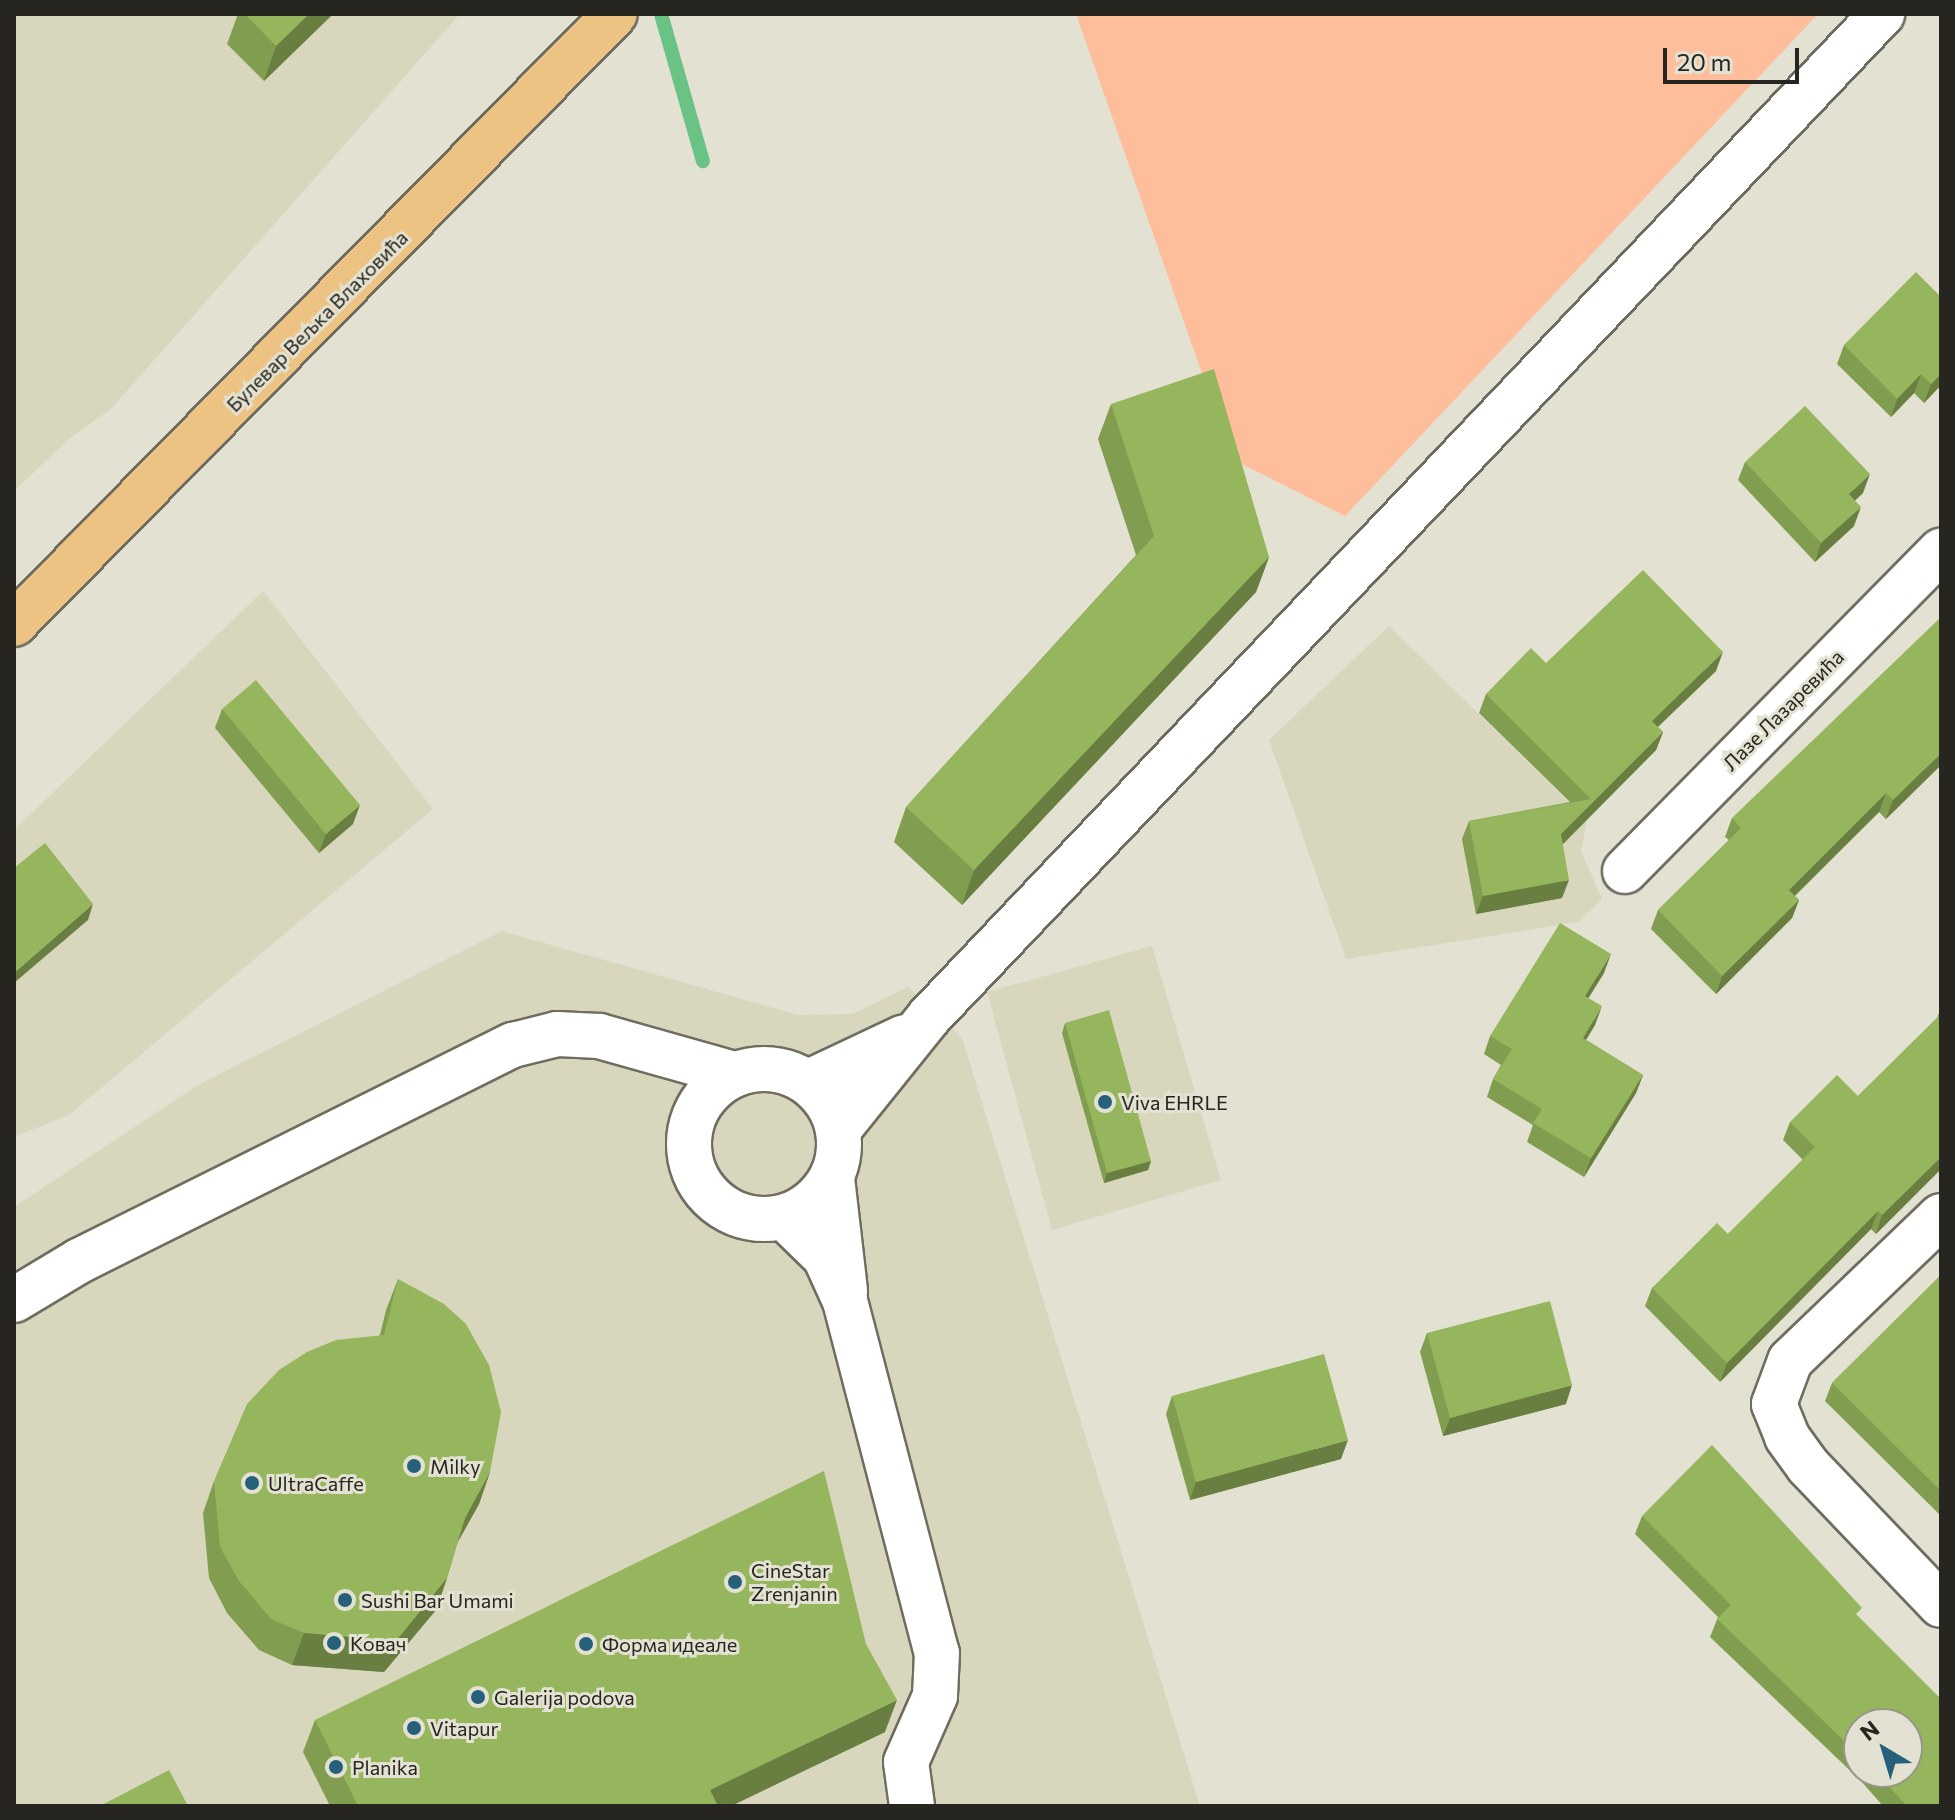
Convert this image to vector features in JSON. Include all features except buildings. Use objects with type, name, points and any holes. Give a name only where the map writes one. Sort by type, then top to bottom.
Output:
[{"type":"main road","name":"Булевар Вељка Влаховића","points":[[14,624],[613,16]]},
{"type":"street","points":[[839,1129],[917,1031],[1882,14]]},
{"type":"street","name":"Лазе Лазаревића","points":[[1625,871],[1941,550]]},
{"type":"street","points":[[809,1082],[917,1031]]},
{"type":"street","points":[[14,1300],[93,1254],[513,1045],[557,1034],[639,1045],[734,1074]]},
{"type":"street","points":[[639,1045],[698,1108]]},
{"type":"street","points":[[832,1178],[804,1208],[784,1217],[745,1217],[711,1198],[691,1165],[690,1126],[698,1108],[719,1082],[734,1074],[773,1068],[809,1082],[833,1111],[839,1129],[832,1178],[845,1301],[937,1653],[935,1696],[906,1762],[912,1806]]},
{"type":"street","points":[[1941,1216],[1790,1361],[1774,1404],[1787,1437],[1808,1466],[1941,1605]]},
{"type":"street","points":[[784,1217],[825,1257],[845,1301]]},
{"type":"shaded area","points":[[14,14],[460,14],[111,409],[69,439],[14,491]]},
{"type":"shaded area","points":[[1076,14],[1818,14],[1345,516],[1232,459]]},
{"type":"shaded area","points":[[263,591],[433,809],[69,1115],[14,1137],[14,830]]},
{"type":"shaded area","points":[[1389,626],[1587,820],[1581,851],[1602,899],[1578,922],[1346,959],[1269,740]]},
{"type":"shaded area","points":[[502,931],[798,1015],[853,1014],[908,987],[962,1038],[1200,1806],[14,1806],[14,1207],[198,1085]]},
{"type":"shaded area","points":[[1152,946],[1221,1180],[1052,1230],[987,992]]},
{"type":"waterway","points":[[661,14],[703,161]]},
{"type":"place","name":"Viva EHRLE","points":[[1105,1102]]},
{"type":"place","name":"Milky","points":[[414,1466]]},
{"type":"place","name":"UltraCaffe","points":[[252,1483]]},
{"type":"place","name":"CineStar Zrenjanin","points":[[735,1582]]},
{"type":"place","name":"Sushi Bar Umami","points":[[345,1600]]},
{"type":"place","name":"Ковач","points":[[334,1643]]},
{"type":"place","name":"Форма идеале","points":[[586,1644]]},
{"type":"place","name":"Galerija podova","points":[[478,1697]]},
{"type":"place","name":"Vitapur","points":[[414,1728]]},
{"type":"place","name":"Planika","points":[[336,1767]]}]
